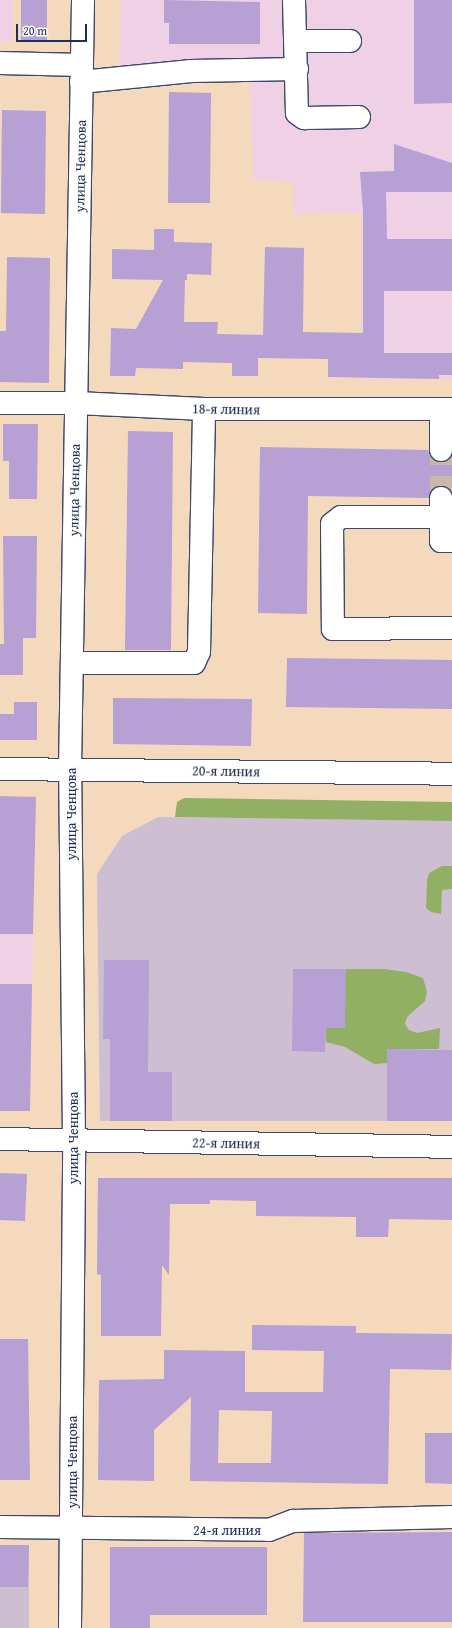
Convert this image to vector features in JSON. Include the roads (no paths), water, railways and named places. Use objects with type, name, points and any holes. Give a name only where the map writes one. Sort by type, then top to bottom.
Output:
[{"type":"street","name":"улица Ченцова","points":[[70,1628],[74,1139],[70,769],[83,0]]},
{"type":"street","points":[[294,0],[298,113],[304,118],[359,117]]},
{"type":"street","points":[[296,41],[350,41]]},
{"type":"street","points":[[0,64],[81,73],[297,68]]},
{"type":"street","name":"18-я линия","points":[[0,403],[76,403],[204,409],[447,409]]},
{"type":"street","points":[[72,663],[194,663],[199,652],[204,409]]},
{"type":"street","points":[[441,450],[447,409]]},
{"type":"street","points":[[452,541],[441,541],[441,507],[341,517],[332,524],[333,629],[452,628]]},
{"type":"street","name":"20-я линия","points":[[0,769],[452,774]]},
{"type":"street","name":"22-я линия","points":[[0,1139],[74,1139],[452,1147]]},
{"type":"street","name":"24-я линия","points":[[0,1527],[71,1530],[269,1530],[293,1521],[452,1517]]},
{"type":"tunnel","points":[[441,450],[441,498]]}]
